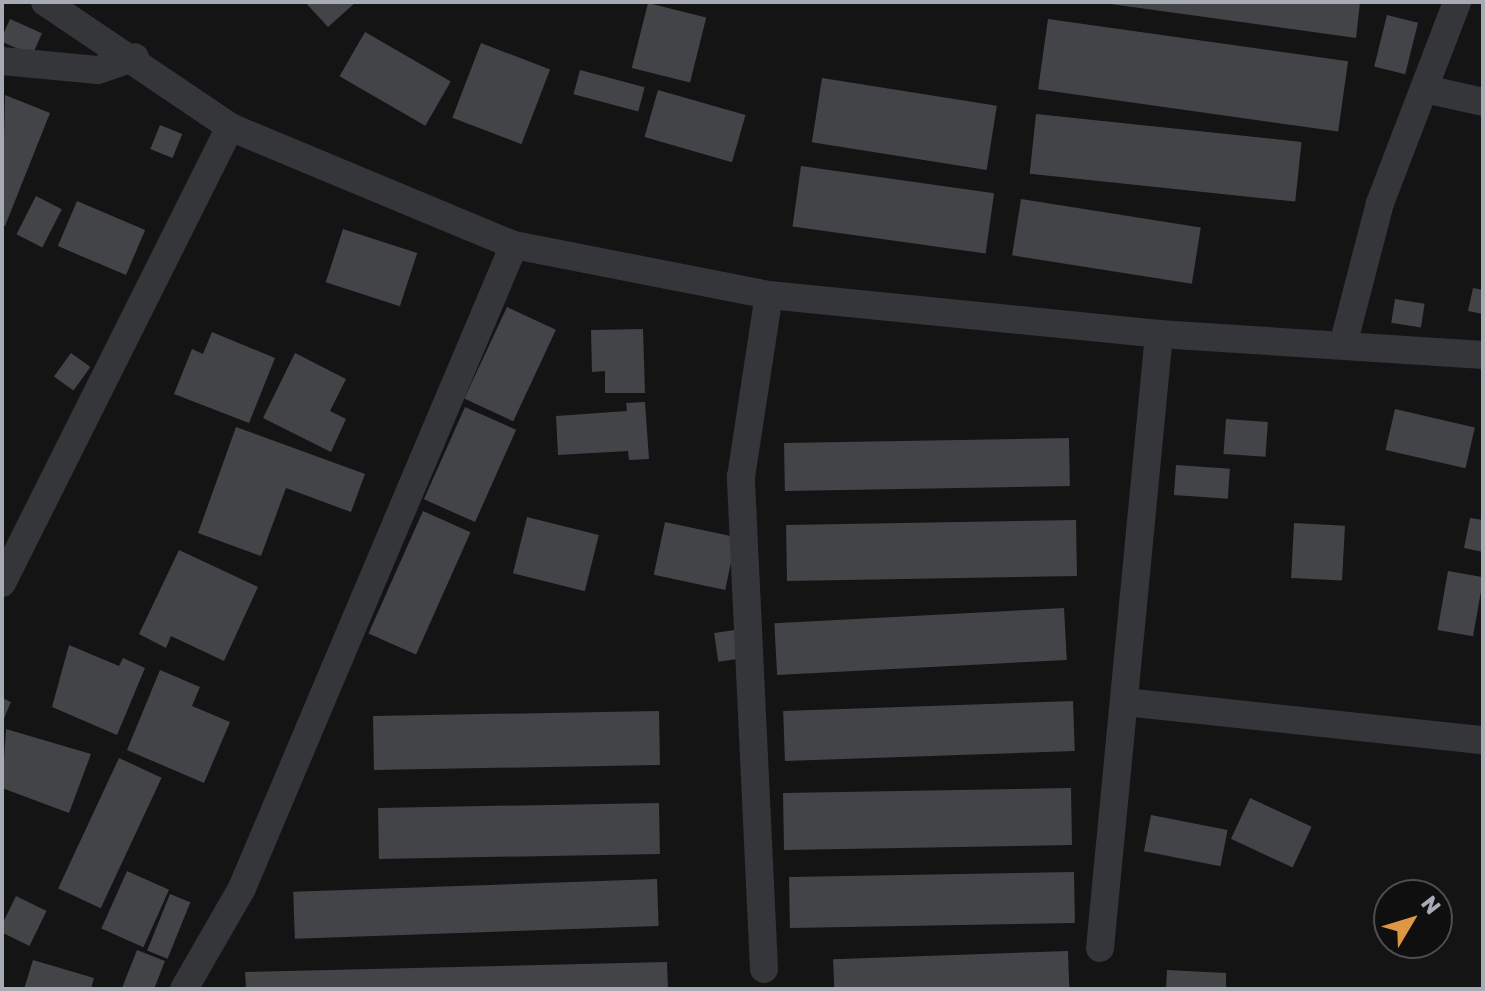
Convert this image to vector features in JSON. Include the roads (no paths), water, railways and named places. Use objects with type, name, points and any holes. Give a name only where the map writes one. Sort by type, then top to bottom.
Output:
[{"type":"street","points":[[45,2],[135,57],[230,127],[514,245],[769,295],[1159,334],[1483,355]]},
{"type":"street","points":[[1343,345],[1380,203],[1457,2]]},
{"type":"street","points":[[2,61],[98,70],[135,57]]},
{"type":"street","points":[[1425,89],[1483,102]]},
{"type":"street","points":[[2,583],[230,127]]},
{"type":"street","points":[[184,989],[242,888],[514,245]]},
{"type":"street","points":[[764,969],[741,477],[769,295]]},
{"type":"street","points":[[1100,948],[1159,334]]},
{"type":"street","points":[[1125,702],[1483,740]]}]
